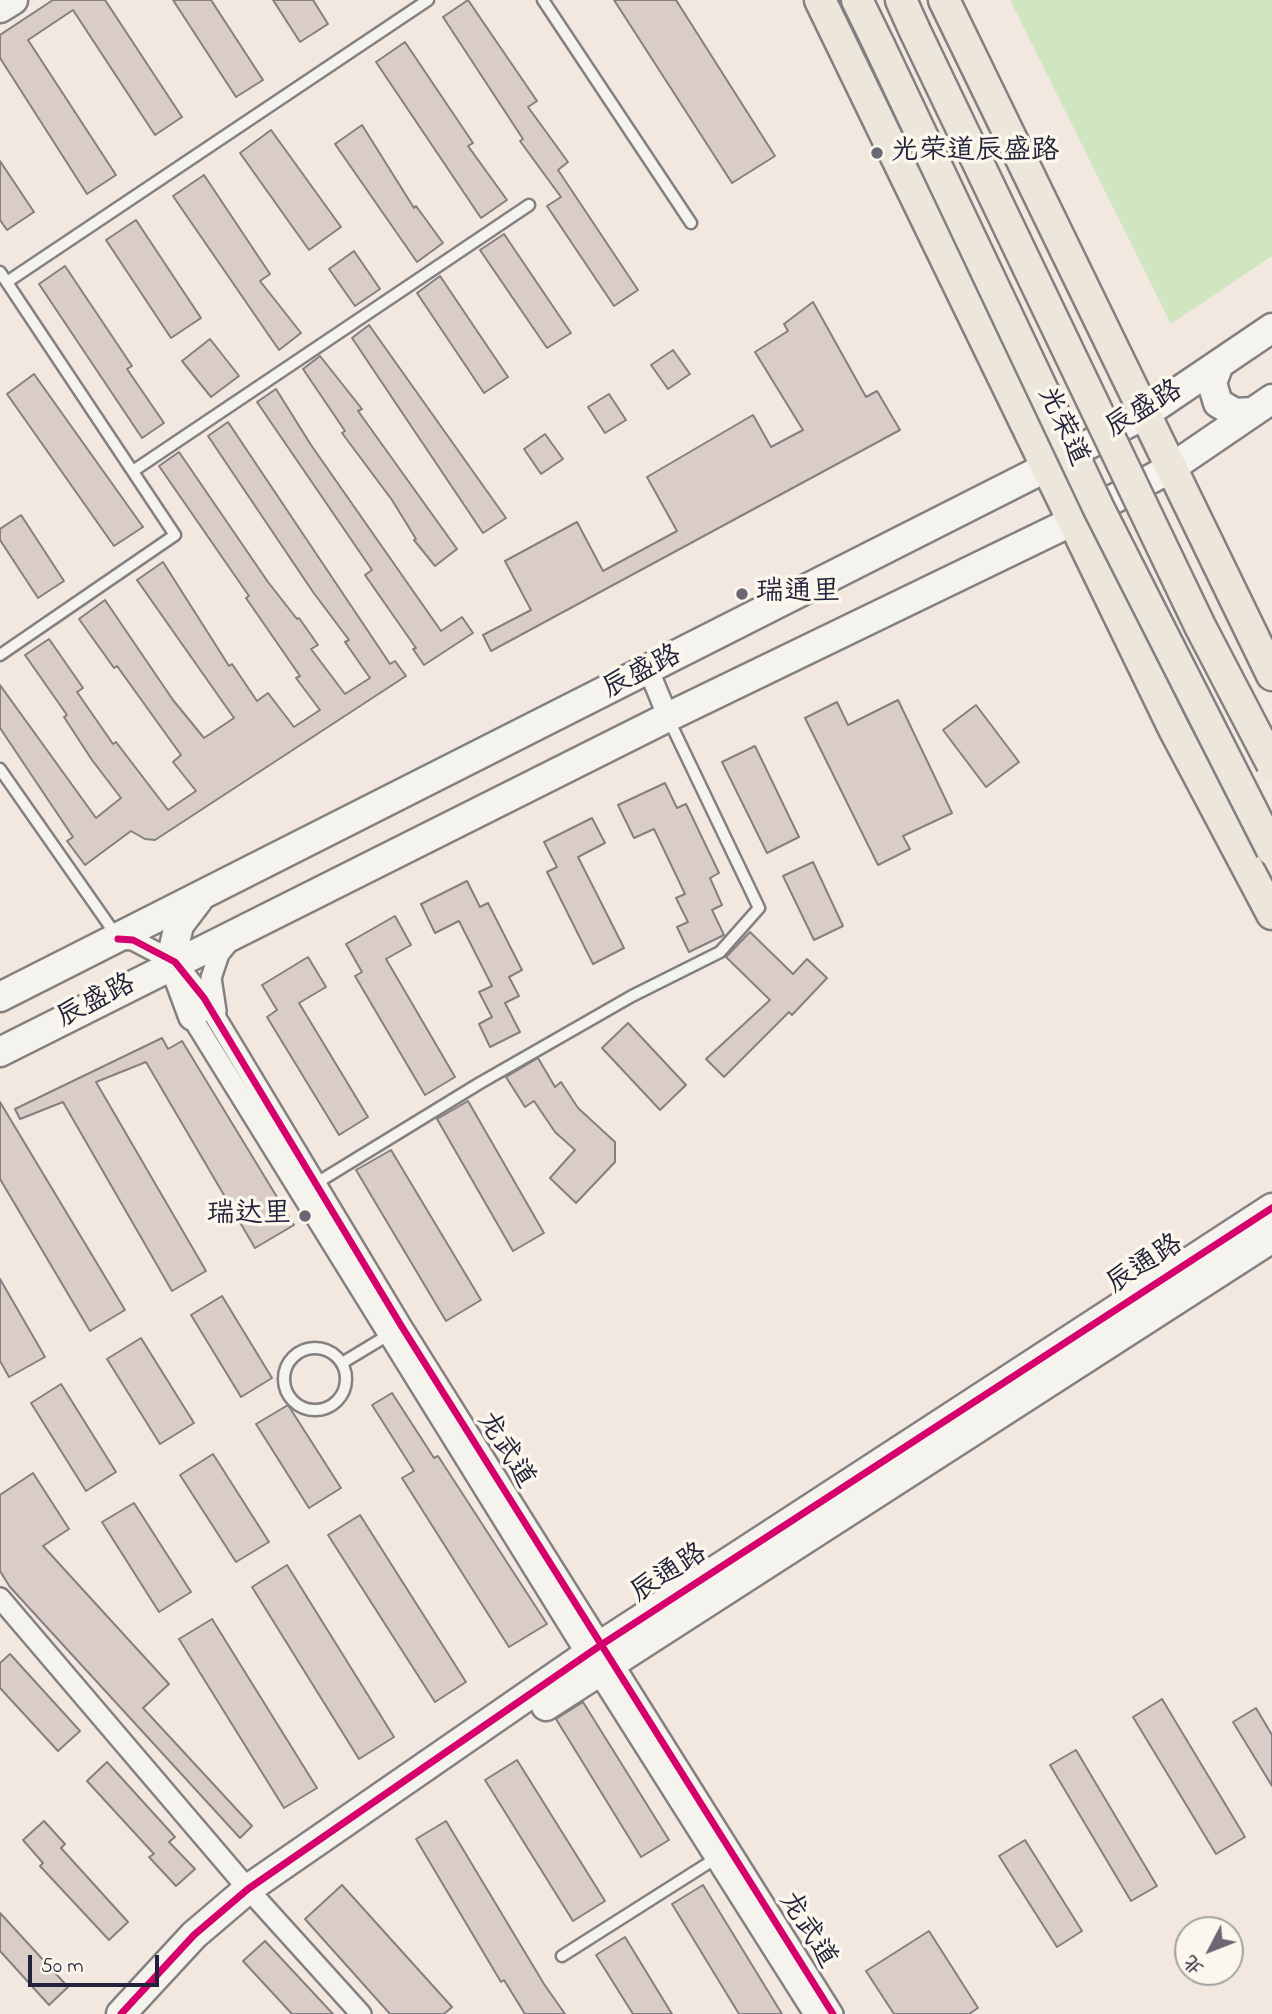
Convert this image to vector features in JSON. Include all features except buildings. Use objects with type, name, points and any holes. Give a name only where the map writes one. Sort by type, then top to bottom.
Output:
[{"type":"main road","points":[[0,8],[13,0]]},
{"type":"main road","points":[[820,0],[1174,729],[1272,914]]},
{"type":"main road","name":"光荣道","points":[[857,0],[1099,509],[1272,850]]},
{"type":"main road","name":"光荣道","points":[[901,0],[1200,625],[1272,764]]},
{"type":"main road","points":[[944,0],[1272,675]]},
{"type":"main road","name":"辰盛路","points":[[0,997],[649,671],[1047,467],[1145,414],[1272,328]]},
{"type":"main road","points":[[1219,363],[1212,383],[1218,403],[1229,412],[1263,405]]},
{"type":"main road","name":"辰盛路","points":[[0,1052],[668,717],[1073,521],[1171,468],[1263,405]]},
{"type":"main road","points":[[202,896],[179,925],[166,967],[206,1019]]},
{"type":"main road","name":"辰通路","points":[[121,2014],[194,1935],[255,1897],[600,1659],[1272,1208]]},
{"type":"main road","name":"辰通路","points":[[600,1659],[1272,1238]]},
{"type":"main road","name":"辰通路","points":[[141,2014],[255,1897]]},
{"type":"street","points":[[649,671],[668,717]]},
{"type":"street","points":[[239,930],[219,954],[211,978],[206,1019],[308,1188]]},
{"type":"street","points":[[118,939],[133,940],[166,967]]},
{"type":"street","name":"龙武道","points":[[206,1019],[395,1331],[600,1659],[723,1854],[833,2014]]},
{"type":"street","points":[[0,1598],[255,1897],[361,2014]]},
{"type":"street","points":[[723,1854],[814,2014]]},
{"type":"lane","points":[[7,282],[428,0]]},
{"type":"lane","points":[[543,0],[691,223]]},
{"type":"lane","points":[[133,471],[529,205]]},
{"type":"lane","points":[[0,272],[175,535],[0,655]]},
{"type":"lane","points":[[308,1188],[503,1070],[632,996],[720,952],[760,908],[668,717]]},
{"type":"lane","points":[[0,769],[118,939]]},
{"type":"lane","points":[[342,1363],[395,1331]]},
{"type":"lane","points":[[305,1349],[326,1349],[342,1363],[346,1382],[344,1392],[331,1406],[321,1409],[302,1407],[288,1393],[285,1372],[296,1354],[305,1349]]},
{"type":"lane","points":[[562,1956],[723,1854]]},
{"type":"green space","points":[[1010,0],[1272,0],[1272,256],[1171,324]]},
{"type":"cycle path","points":[[118,939],[133,940],[175,962],[204,998],[402,1327],[833,2014]]},
{"type":"cycle path","points":[[121,2014],[194,1935],[248,1889],[601,1645],[1272,1208]]},
{"type":"place","name":"光荣道辰盛路","points":[[877,153]]},
{"type":"place","name":"瑞通里","points":[[742,594]]},
{"type":"place","name":"瑞达里","points":[[305,1216]]}]
